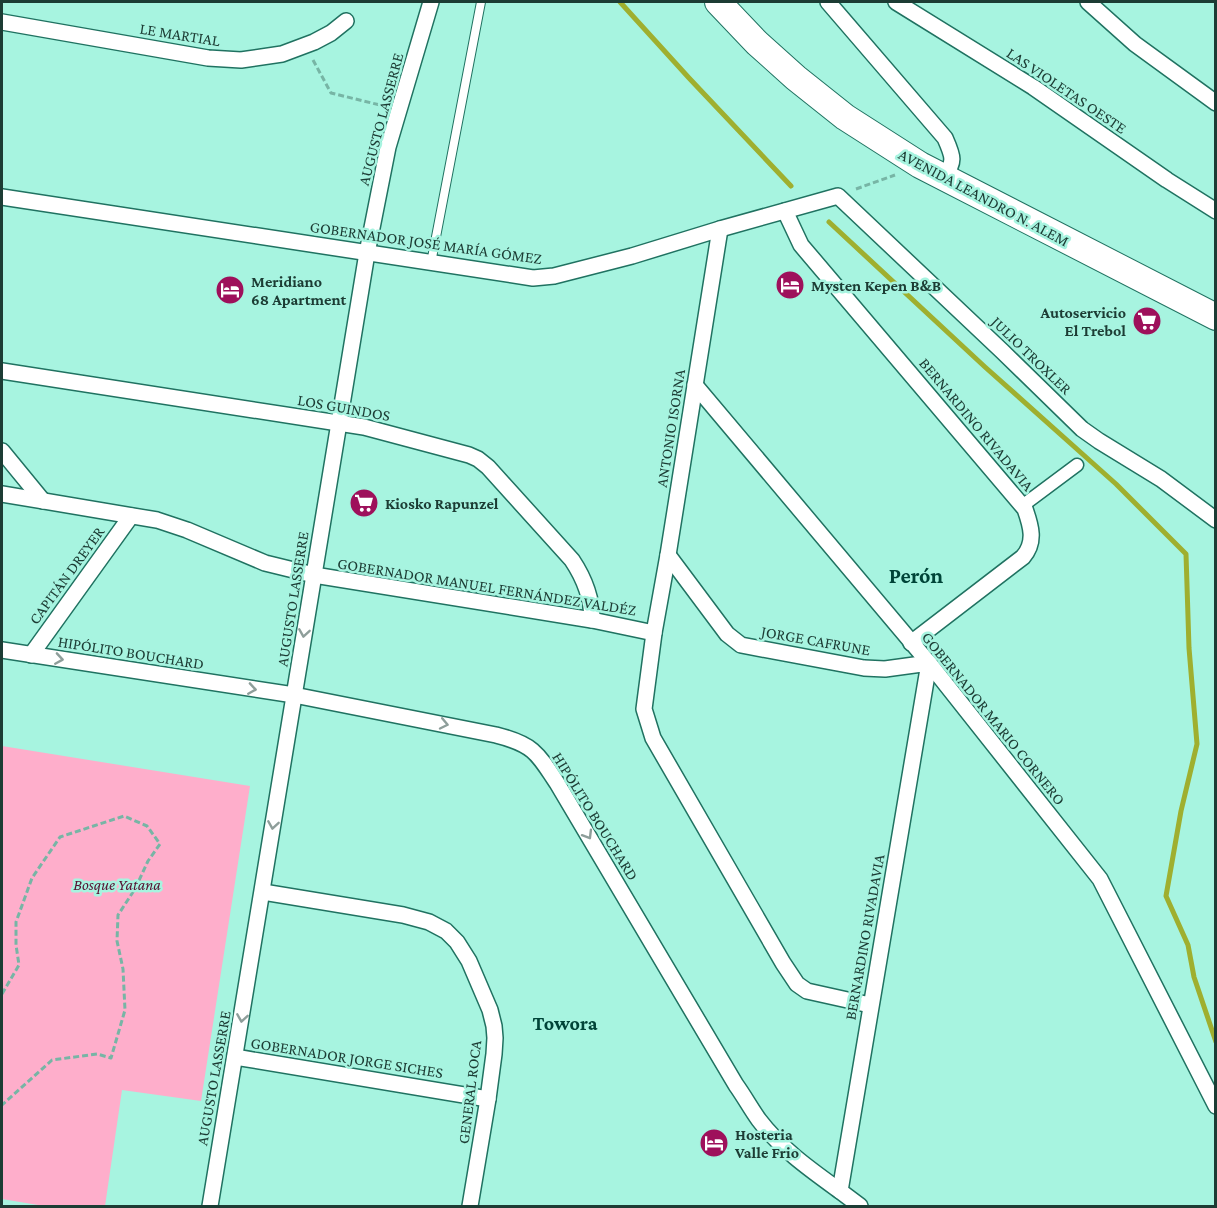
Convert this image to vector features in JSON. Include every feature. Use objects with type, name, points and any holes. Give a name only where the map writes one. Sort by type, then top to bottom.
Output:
[{"type":"highway","name":"AVENIDA LEANDRO N. ALEM","points":[[718,2],[796,78],[845,117],[920,165],[1215,317]]},
{"type":"street","name":"AUGUSTO LASSERRE","points":[[210,1206],[367,253],[388,147],[431,2]]},
{"type":"street","points":[[828,2],[945,138],[951,149],[952,160],[950,169],[943,178]]},
{"type":"street","name":"LAS VIOLETAS OESTE","points":[[896,2],[1033,87],[1215,212]]},
{"type":"street","points":[[1088,2],[1136,44],[1215,103]]},
{"type":"street","name":"LE MARTIAL","points":[[2,22],[208,58],[241,60],[282,54],[331,33],[346,21]]},
{"type":"street","name":"GOBERNADOR JOSÉ MARÍA GÓMEZ","points":[[2,196],[533,278],[554,276],[632,256],[837,196]]},
{"type":"street","name":"JULIO TROXLER","points":[[837,196],[1002,351],[1096,444],[1161,479],[1215,520]]},
{"type":"street","name":"BERNARDINO RIVADAVIA","points":[[785,211],[801,245],[1025,509],[1030,526],[1031,542],[1029,550],[1023,556],[911,643]]},
{"type":"street","name":"ANTONIO ISORNA","points":[[654,633],[720,229]]},
{"type":"street","name":"LOS GUINDOS","points":[[2,371],[379,430],[469,455],[483,462],[572,560],[588,591],[592,620]]},
{"type":"street","name":"GOBERNADOR MARIO CORNERO","points":[[695,385],[929,663],[1100,879],[1215,1106]]},
{"type":"street","points":[[2,452],[43,501]]},
{"type":"street","points":[[1022,506],[1077,465]]},
{"type":"street","name":"GOBERNADOR MANUEL FERNÁNDEZ VALDÉZ","points":[[2,494],[157,520],[187,530],[265,563],[314,575],[592,620],[654,633],[644,709],[653,738],[783,963],[797,984],[807,991],[870,1005]]},
{"type":"street","name":"CAPITÁN DREYER","points":[[31,655],[131,516]]},
{"type":"street","name":"JORGE CAFRUNE","points":[[668,555],[727,634],[741,645],[864,668],[885,669],[929,663]]},
{"type":"street","name":"HIPÓLITO BOUCHARD","points":[[2,650],[294,695],[496,735],[517,740],[529,747],[542,759],[557,783],[759,1120],[776,1140],[805,1166],[840,1191]]},
{"type":"street","name":"BERNARDINO RIVADAVIA","points":[[840,1191],[929,663]]},
{"type":"street","name":"GENERAL ROCA","points":[[263,892],[403,915],[429,922],[446,931],[470,961],[494,1026],[494,1054],[470,1206]]},
{"type":"street","name":"GOBERNADOR JORGE SICHES","points":[[235,1057],[488,1099]]},
{"type":"street","points":[[840,1191],[860,1206]]},
{"type":"lane","points":[[431,263],[481,2]]},
{"type":"path","points":[[304,45],[331,93],[399,109]]},
{"type":"path","points":[[837,196],[920,165]]},
{"type":"path","points":[[2,994],[19,965],[16,922],[32,878],[60,837],[124,816],[147,826],[160,844],[118,915],[117,941],[123,969],[125,1010],[111,1058],[97,1054],[52,1060],[2,1105]]},
{"type":"green space","name":"Bosque Yatana","points":[[2,746],[250,786],[201,1101],[122,1090],[105,1206],[44,1206],[2,1199]]},
{"type":"waterway","points":[[620,2],[791,186]]},
{"type":"waterway","points":[[829,222],[985,367],[1116,484],[1186,554],[1189,648],[1197,744],[1181,811],[1166,896],[1188,945],[1194,977],[1216,1042]]},
{"type":"place","name":"Mysten Kepen B&B","points":[[790,285]]},
{"type":"place","name":"Meridiano 68 Apartment","points":[[230,290]]},
{"type":"place","name":"Autoservicio El Trebol","points":[[1147,321]]},
{"type":"place","name":"Kiosko Rapunzel","points":[[364,503]]},
{"type":"place","name":"Hosteria Valle Frio","points":[[714,1143]]},
{"type":"district","name":"Perón","points":[[916,575]]},
{"type":"district","name":"Towora","points":[[565,1023]]}]
